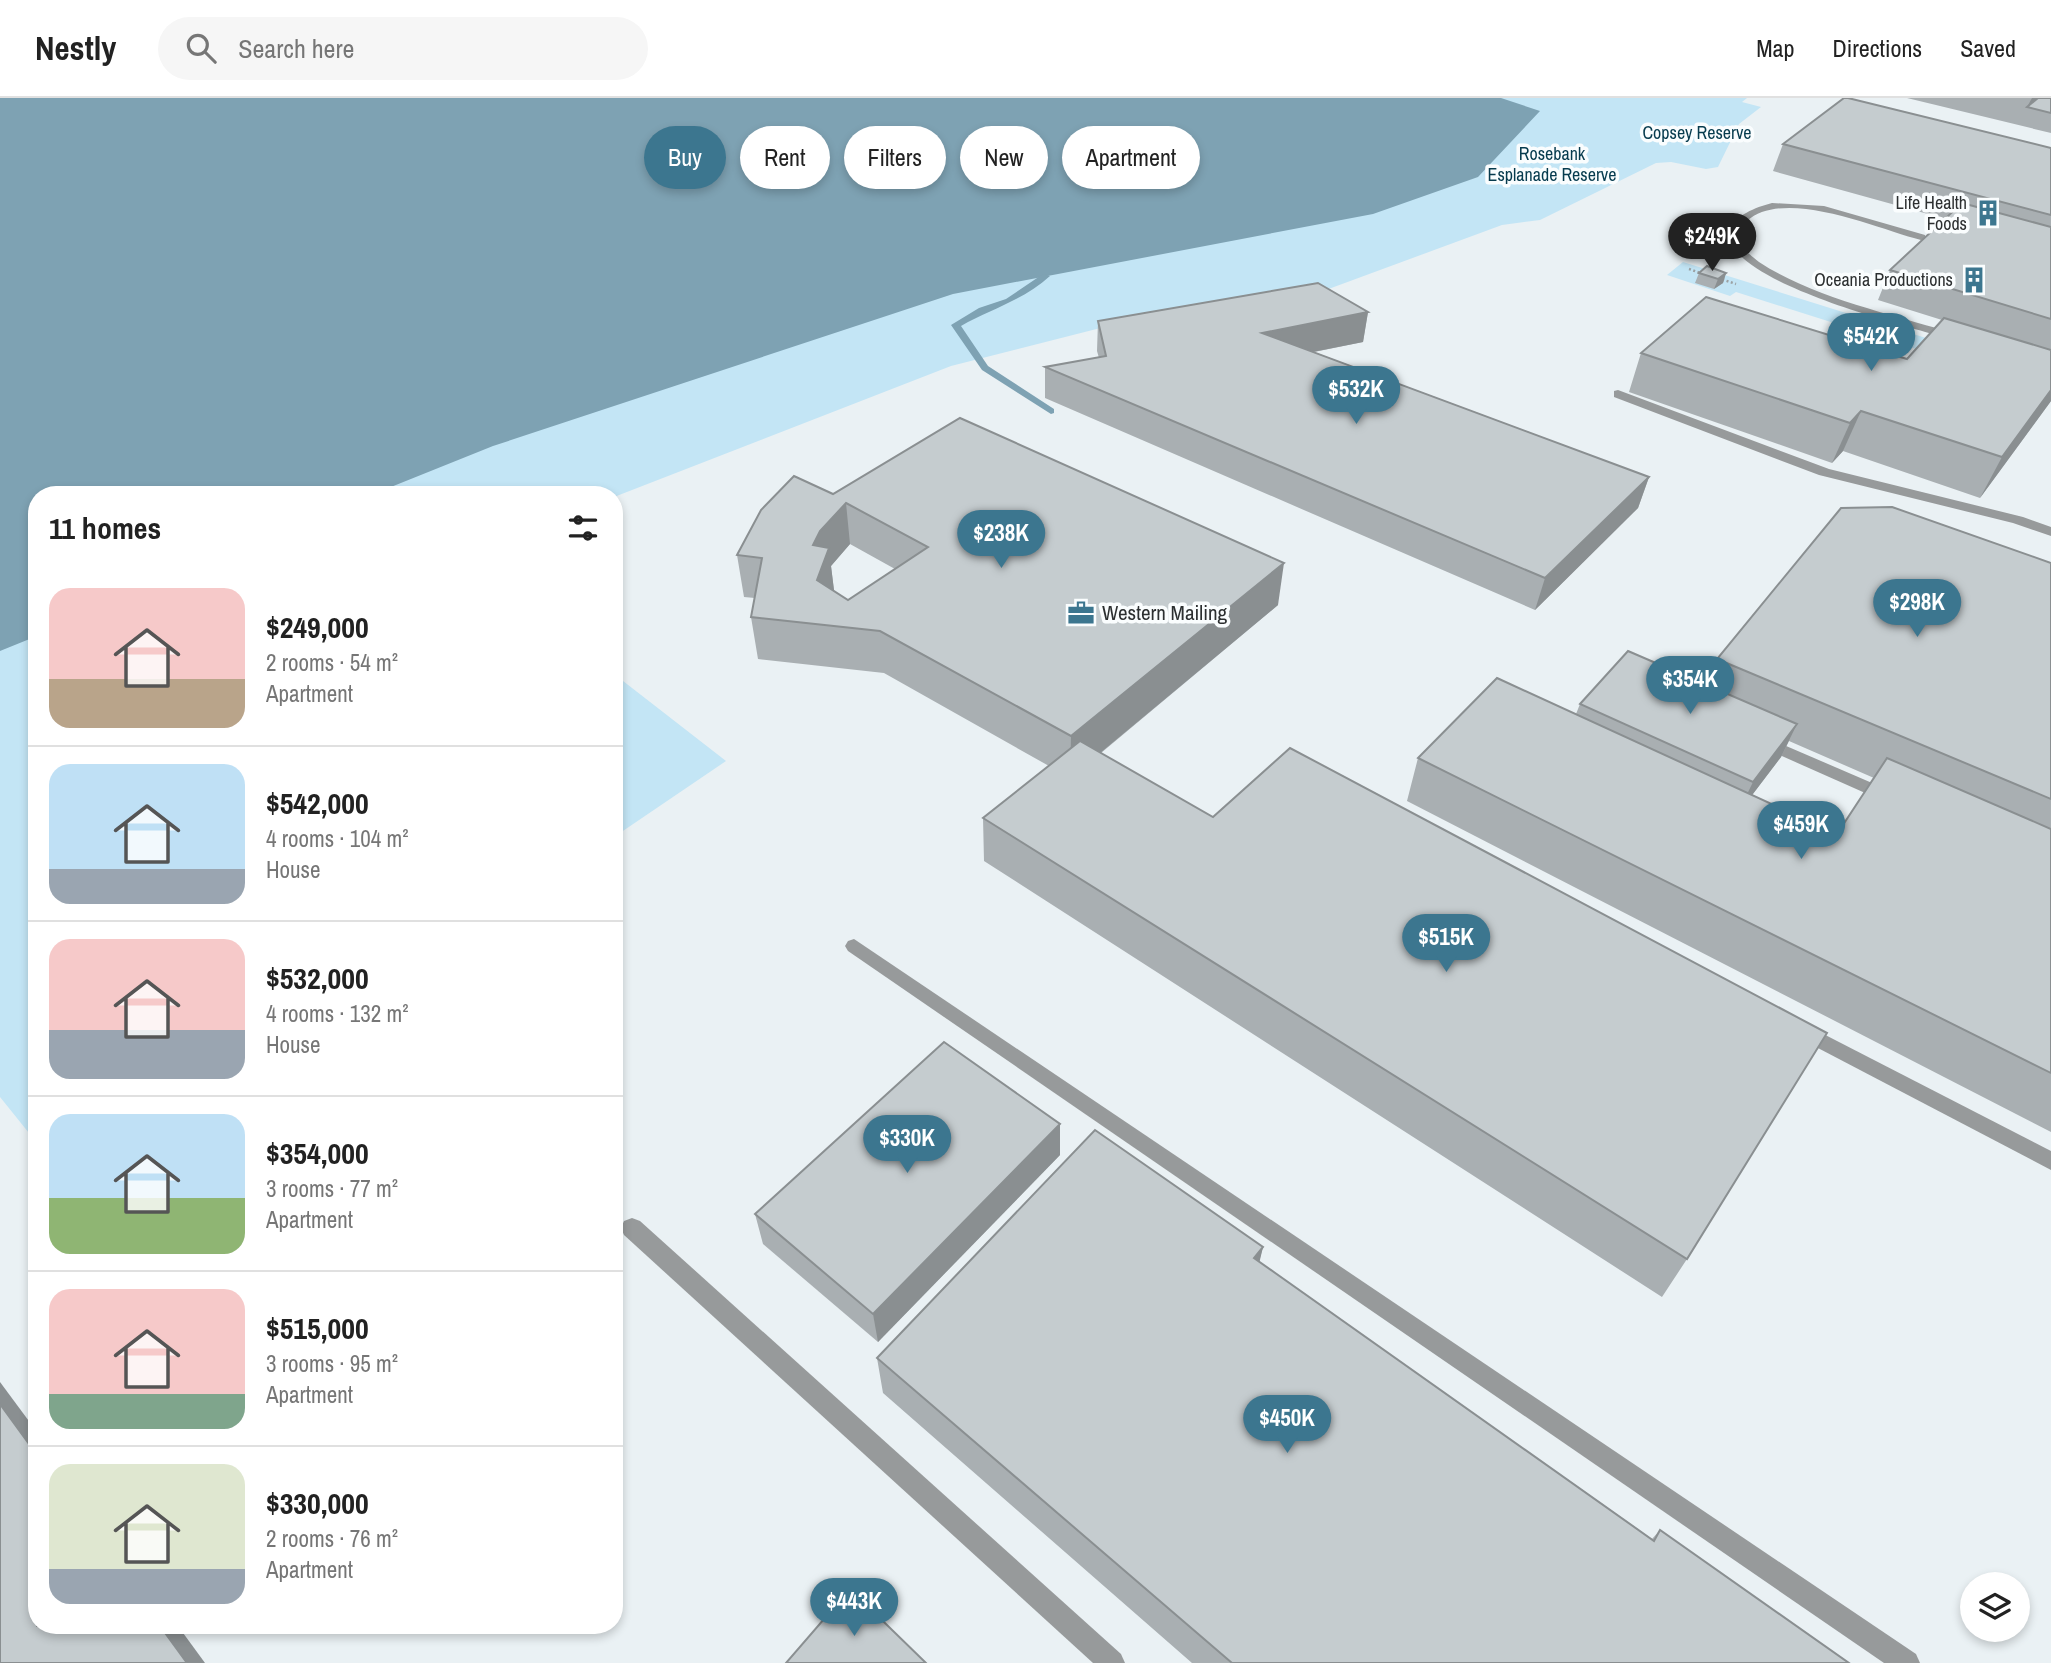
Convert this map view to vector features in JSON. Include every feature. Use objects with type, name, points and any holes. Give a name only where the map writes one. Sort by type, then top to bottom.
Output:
[{"type":"lane","points":[[1921,237],[1825,210],[1777,205],[1757,207],[1743,216],[1733,229],[1732,240],[1740,251],[1760,265],[1802,287],[1963,339]]},
{"type":"lane","points":[[1618,394],[1825,471],[2018,520],[2051,532]]},
{"type":"lane","points":[[1752,736],[1902,803]]},
{"type":"lane","points":[[854,946],[1906,1663]]},
{"type":"lane","points":[[1780,1019],[2051,1161]]},
{"type":"lane","points":[[632,1228],[1112,1663]]},
{"type":"green space","points":[[0,98],[1747,98],[1742,102],[1761,107],[1739,124],[1718,167],[1706,169],[1671,162],[1656,163],[1540,220],[1502,225],[1315,294],[1179,308],[951,366],[623,494],[623,486],[28,486],[28,1132],[0,1097]]},
{"type":"green space","points":[[1683,262],[2051,377],[2051,392],[1736,292],[1730,296],[1667,275]]},
{"type":"green space","points":[[623,681],[726,761],[623,831]]},
{"type":"shaded area","points":[[0,98],[1501,98],[1540,111],[1478,177],[1373,214],[953,294],[493,446],[393,486],[28,486],[28,640],[0,651]]},
{"type":"building","points":[[1844,98],[2051,148],[2051,215],[1783,144]]},
{"type":"building","points":[[2038,98],[2051,98],[2051,113],[2027,107]]},
{"type":"building","points":[[1962,203],[2051,227],[2051,319],[1890,270]]},
{"type":"building","points":[[1707,266],[1726,273],[1718,279],[1699,273]]},
{"type":"building","points":[[1318,283],[1368,312],[1262,333],[1649,477],[1545,578],[1045,367],[1106,356],[1098,321]]},
{"type":"building","points":[[1706,297],[1907,359],[1944,318],[2051,350],[2051,390],[2002,457],[1861,411],[1850,423],[1641,353]]},
{"type":"building","name":"Western Mailing","points":[[960,418],[1284,563],[1071,736],[880,631],[751,617],[762,558],[737,555],[761,510],[794,476],[833,494]],"holes":[[[846,503],[928,547],[848,600],[817,580],[829,548],[813,545],[820,531]]]},
{"type":"building","points":[[1892,507],[2051,563],[2051,799],[1717,659],[1841,508]]},
{"type":"building","points":[[1628,651],[1797,724],[1753,782],[1580,704]]},
{"type":"building","points":[[1497,678],[1837,834],[1887,758],[2051,829],[2051,1073],[1418,758]]},
{"type":"building","points":[[1080,741],[1213,817],[1290,748],[1827,1033],[1687,1259],[983,818]]},
{"type":"building","points":[[944,1042],[1060,1124],[873,1314],[755,1214]]},
{"type":"building","points":[[1095,1130],[1263,1247],[1254,1258],[1654,1541],[1660,1530],[1849,1663],[1232,1663],[877,1358]]},
{"type":"building","points":[[0,1404],[28,1443],[28,1634],[166,1634],[187,1663],[0,1663]]},
{"type":"building","points":[[850,1589],[926,1663],[786,1663]]},
{"type":"waterway","points":[[1046,276],[1009,301],[982,310],[956,325],[985,368],[1051,411]]},
{"type":"place","name":"Life Health Foods","points":[[1988,213]]},
{"type":"place","name":"Oceania Productions","points":[[1974,280]]},
{"type":"place","name":"Western Mailing","points":[[1081,613]]},
{"type":"park label","name":"Copsey Reserve","points":[[1697,133]]},
{"type":"park label","name":"Rosebank Esplanade Reserve","points":[[1552,164]]}]
